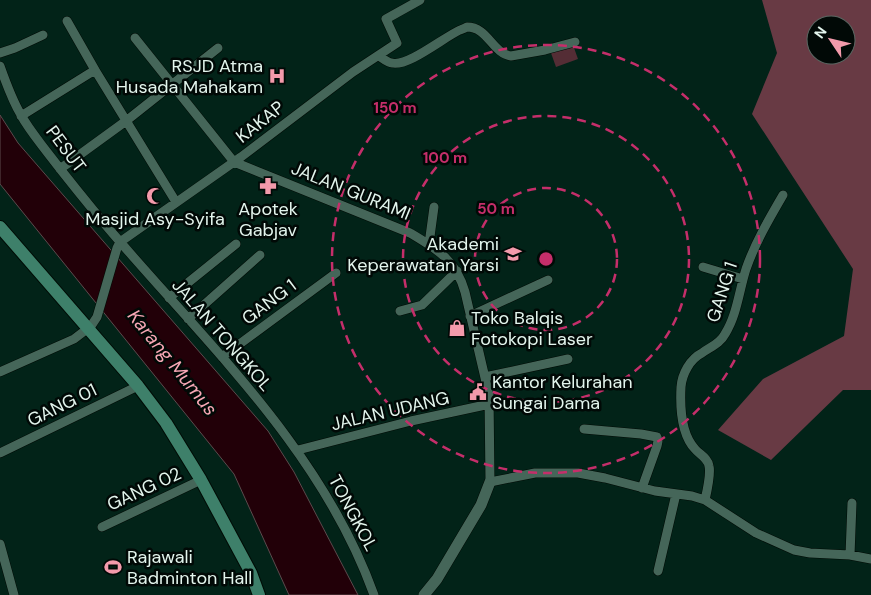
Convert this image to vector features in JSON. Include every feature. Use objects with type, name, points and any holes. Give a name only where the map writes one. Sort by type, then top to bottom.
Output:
[{"type":"main road","points":[[0,227],[138,386],[166,423],[201,480],[251,572],[259,595]]},
{"type":"street","name":"KAKAP","points":[[118,246],[176,202],[234,162],[309,104],[397,43],[386,19],[420,0]]},
{"type":"street","points":[[67,21],[176,202]]},
{"type":"street","points":[[379,56],[392,64],[406,62],[451,34],[467,27],[480,31],[490,38],[495,49],[511,56],[575,42]]},
{"type":"street","points":[[0,53],[43,35]]},
{"type":"street","points":[[135,38],[234,162]]},
{"type":"street","points":[[60,170],[126,121],[218,48]]},
{"type":"street","name":"PESUT","points":[[0,66],[21,116],[118,246]]},
{"type":"street","points":[[21,116],[95,70]]},
{"type":"street","name":"JALAN GURAMI","points":[[234,162],[395,226],[428,244],[447,258],[457,271],[462,283],[490,404],[490,482],[487,494],[437,579],[424,595]]},
{"type":"street","name":"GANG 1","points":[[706,500],[710,466],[706,459],[695,450],[687,437],[682,406],[682,380],[693,360],[720,341],[726,333],[735,311],[743,279],[760,235],[783,194]]},
{"type":"street","points":[[428,244],[434,207]]},
{"type":"street","points":[[169,298],[236,244]]},
{"type":"street","points":[[0,372],[74,339],[88,330],[97,317],[118,246]]},
{"type":"street","name":"JALAN TONGKOL","points":[[118,246],[169,298],[222,357],[298,450]]},
{"type":"street","points":[[188,319],[260,255]]},
{"type":"street","points":[[703,267],[743,279]]},
{"type":"street","points":[[400,311],[422,305],[457,271]]},
{"type":"street","name":"GANG 1","points":[[222,357],[336,273]]},
{"type":"street","points":[[470,316],[548,280]]},
{"type":"street","points":[[484,377],[568,359]]},
{"type":"street","name":"GANG 01","points":[[0,453],[138,386]]},
{"type":"street","name":"JALAN UDANG","points":[[298,450],[411,421],[490,404]]},
{"type":"street","points":[[584,429],[656,437],[658,441],[657,446],[642,488]]},
{"type":"street","name":"TONGKOL","points":[[298,450],[333,506],[354,548],[374,595]]},
{"type":"street","points":[[490,482],[536,473],[568,473],[605,478],[642,488],[706,500],[756,533],[786,547],[810,553],[850,555],[871,559]]},
{"type":"street","name":"GANG 02","points":[[102,527],[201,480]]},
{"type":"street","points":[[658,571],[676,494]]},
{"type":"street","points":[[850,555],[852,503]]},
{"type":"street","points":[[0,544],[14,595]]},
{"type":"shaded area","points":[[762,0],[871,0],[871,390],[843,390],[771,460],[718,430],[763,379],[844,336],[853,269],[752,114],[777,53]]},
{"type":"shaded area","points":[[573,45],[578,59],[556,67],[551,53]]},
{"type":"water","name":"Karang Mumus","points":[[0,115],[18,143],[268,431],[294,472],[358,595],[289,595],[234,474],[0,184]]},
{"type":"place","name":"RSJD Atma Husada Mahakam","points":[[277,76]]},
{"type":"place","name":"Apotek Gabjav","points":[[268,186]]},
{"type":"place","name":"Masjid Asy-Syifa","points":[[155,196]]},
{"type":"place","name":"Akademi Keperawatan Yarsi","points":[[513,254]]},
{"type":"place","name":"Toko Balqis Fotokopi Laser","points":[[457,328]]},
{"type":"place","name":"Kantor Kelurahan Sungai Dama","points":[[478,392]]},
{"type":"place","name":"Rajawali Badminton Hall","points":[[113,567]]}]
